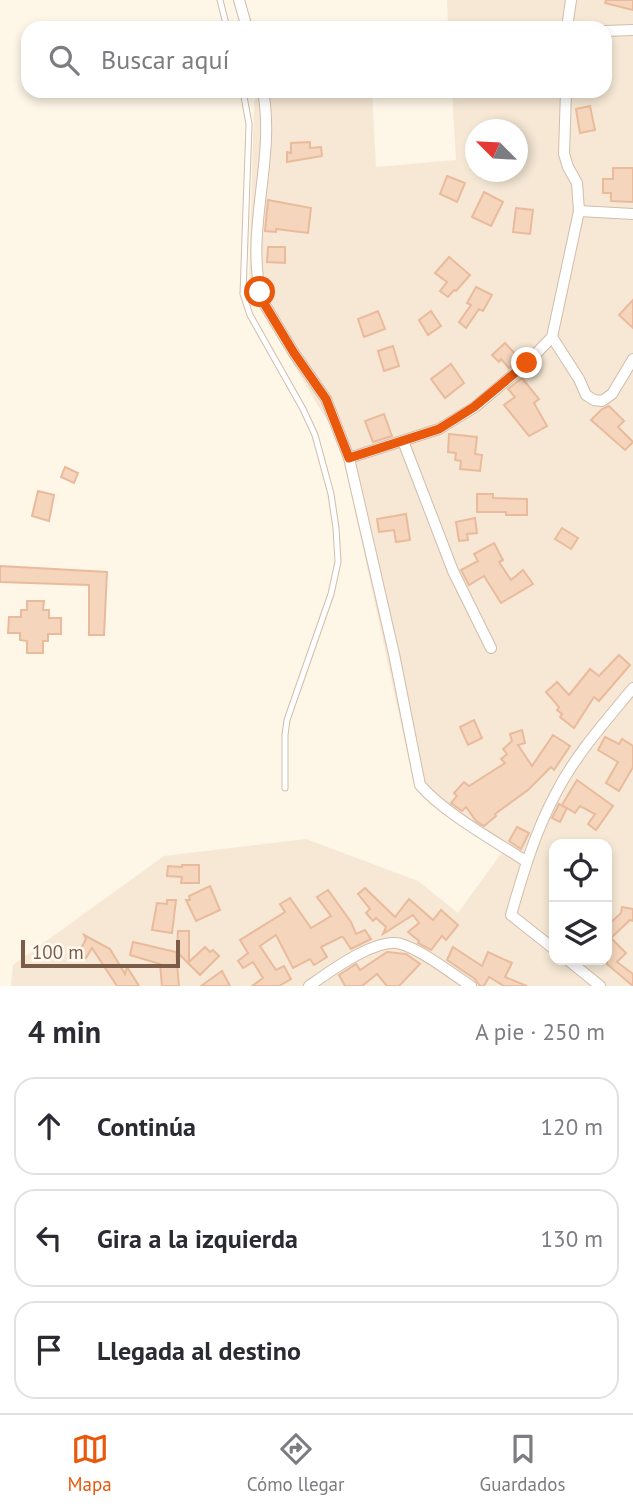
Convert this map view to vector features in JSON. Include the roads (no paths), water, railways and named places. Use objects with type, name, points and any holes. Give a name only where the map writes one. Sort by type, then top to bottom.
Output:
[{"type":"street","points":[[239,0],[245,21]]},
{"type":"street","points":[[568,21],[571,0]]},
{"type":"street","points":[[612,31],[633,30]]},
{"type":"street","points":[[264,98],[266,130],[258,200],[257,242],[260,292],[262,300],[294,353],[326,399],[349,458],[421,785],[427,793],[457,815],[527,862]]},
{"type":"street","points":[[349,458],[439,429],[474,407],[535,356],[552,337],[579,211],[577,183],[568,167],[565,154],[566,98]]},
{"type":"street","points":[[579,211],[633,214]]},
{"type":"street","points":[[552,337],[586,395],[594,400],[602,401],[612,394],[633,359]]},
{"type":"street","points":[[403,441],[453,571],[491,648]]},
{"type":"street","points":[[549,944],[511,915],[527,862],[556,792],[596,734],[633,688]]},
{"type":"street","points":[[309,986],[354,956],[394,942],[411,948],[471,986]]},
{"type":"street","points":[[574,965],[600,986]]},
{"type":"lane","points":[[220,0],[225,21]]},
{"type":"lane","points":[[244,98],[249,124],[243,294],[250,315],[315,435],[331,494],[338,562],[331,594],[287,720],[285,788]]}]
